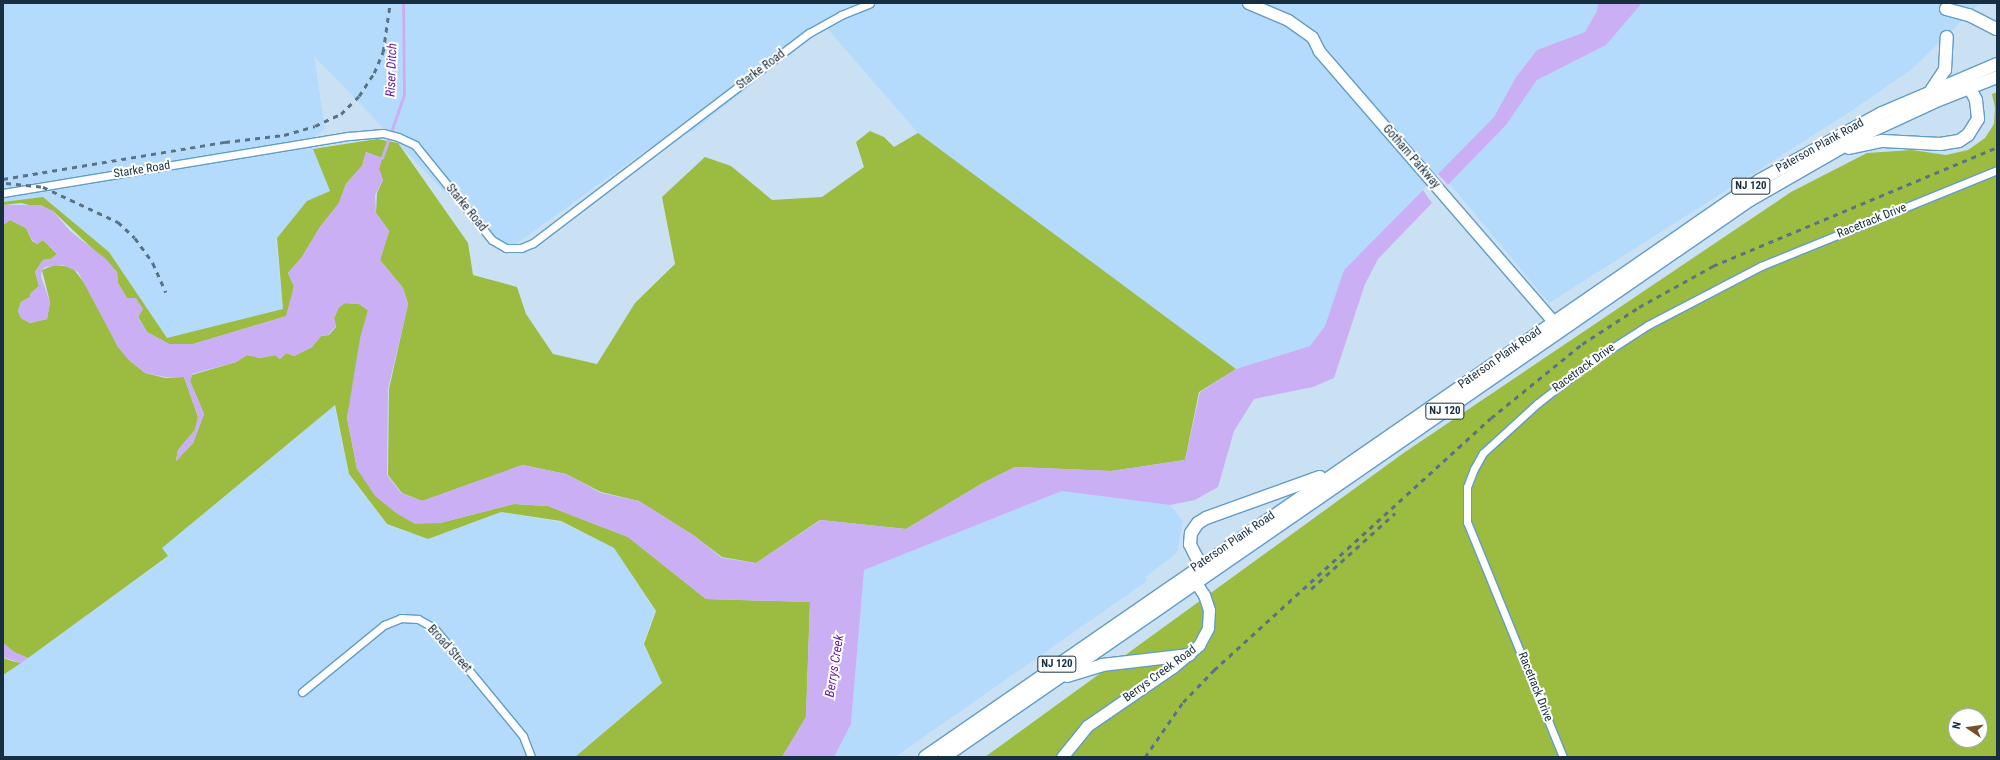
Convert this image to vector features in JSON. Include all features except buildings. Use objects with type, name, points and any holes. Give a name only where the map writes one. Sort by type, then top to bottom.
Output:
[{"type":"main road","points":[[1946,9],[1969,15],[1997,29]]},
{"type":"main road","points":[[1930,91],[1945,70],[1947,37]]},
{"type":"main road","name":"Paterson Plank Road","points":[[1203,570],[1338,470],[1738,209],[1827,154],[1966,82],[1997,64]]},
{"type":"main road","name":"NJ 120","points":[[1966,82],[1997,76]]},
{"type":"main road","name":"Paterson Plank Road","points":[[925,757],[1193,577],[1557,326],[1771,174],[1848,130],[1930,91],[1966,82]]},
{"type":"main road","points":[[1827,154],[1875,142],[1940,144],[1958,141],[1973,130],[1978,119],[1976,100],[1966,82]]},
{"type":"main road","points":[[1203,570],[1191,548],[1190,538],[1194,528],[1202,520],[1338,470]]},
{"type":"main road","name":"Paterson Plank Road","points":[[944,757],[1052,682],[1193,577]]},
{"type":"main road","points":[[1052,682],[1102,665],[1190,655]]},
{"type":"street","name":"Starke Road","points":[[3,193],[349,136],[383,133],[394,135],[415,145],[492,240],[506,248],[522,248],[533,243],[809,33],[856,5],[870,3]]},
{"type":"street","name":"Gotham Parkway","points":[[1248,3],[1288,20],[1312,37],[1319,51],[1557,326]]},
{"type":"street","name":"Racetrack Drive","points":[[1563,757],[1467,522],[1468,487],[1474,469],[1483,453],[1538,403],[1589,363],[1648,325],[1761,266],[1997,170]]},
{"type":"street","name":"Berrys Creek Road","points":[[1062,757],[1087,726],[1190,655],[1203,640],[1209,622],[1208,605],[1193,577]]},
{"type":"street","name":"Broad Street","points":[[302,692],[384,625],[401,618],[418,619],[434,628],[523,736],[531,757]]},
{"type":"shaded area","points":[[3,3],[1598,3],[1597,11],[1585,32],[1537,50],[1516,77],[1494,117],[1344,270],[1325,327],[1310,346],[1236,369],[988,188],[918,133],[825,26],[695,130],[649,148],[513,246],[490,239],[314,56],[325,129],[310,141],[330,191],[307,201],[276,239],[283,309],[167,338],[109,252],[43,197],[3,202]]},
{"type":"shaded area","points":[[1642,3],[1980,3],[1912,69],[1851,111],[1549,303],[1450,184],[1506,125],[1537,80],[1606,45]]},
{"type":"shaded area","points":[[334,406],[349,475],[387,525],[428,539],[501,512],[560,522],[614,548],[655,611],[643,644],[662,682],[575,757],[3,757],[3,675],[168,557],[162,548]]},
{"type":"shaded area","points":[[1062,491],[1170,505],[1183,521],[1177,553],[1145,577],[1147,581],[895,757],[834,757],[851,724],[864,570]]},
{"type":"green space","points":[[1997,92],[1997,757],[985,757],[1405,452],[1791,192],[1867,153],[1912,150],[1946,155],[1968,150],[1985,138],[1994,124],[1995,108],[1992,94]]},
{"type":"green space","points":[[870,131],[884,137],[894,147],[918,133],[1236,369],[1199,392],[1185,460],[1111,471],[1015,467],[981,484],[906,529],[820,520],[756,563],[722,557],[693,535],[639,501],[601,492],[566,474],[523,465],[422,501],[402,493],[388,475],[389,389],[408,304],[403,288],[380,260],[389,231],[376,213],[377,193],[383,180],[379,169],[382,158],[366,152],[362,166],[346,184],[339,203],[320,227],[302,257],[288,273],[294,286],[287,316],[193,344],[169,344],[147,332],[118,283],[117,272],[53,211],[21,203],[3,205],[3,202],[43,197],[109,252],[167,338],[283,309],[277,238],[307,201],[330,191],[313,149],[377,139],[398,143],[468,243],[473,275],[517,287],[526,314],[553,354],[597,364],[635,303],[675,264],[662,197],[705,157],[731,166],[772,200],[822,197],[864,167],[856,142]]},
{"type":"green space","points":[[10,220],[26,228],[32,241],[37,244],[43,240],[57,254],[51,259],[43,260],[35,272],[39,286],[31,293],[30,297],[21,302],[18,311],[21,318],[30,323],[47,319],[50,302],[42,270],[55,265],[72,267],[89,289],[118,347],[129,360],[145,373],[165,378],[184,377],[198,417],[195,430],[178,450],[176,461],[193,443],[204,414],[190,381],[192,375],[236,362],[247,355],[260,358],[275,355],[280,359],[286,353],[294,356],[312,347],[321,336],[329,335],[336,327],[334,318],[339,307],[345,303],[359,304],[368,310],[347,418],[357,469],[440,523],[514,504],[548,506],[628,537],[706,599],[810,602],[806,717],[782,757],[575,757],[662,683],[644,644],[656,611],[614,548],[561,521],[501,512],[428,539],[387,524],[349,474],[335,405],[162,548],[168,556],[28,658],[14,652],[3,643],[3,225]]},
{"type":"green space","points":[[3,658],[12,661],[21,663],[3,675]]},
{"type":"water","points":[[1598,3],[1642,3],[1606,45],[1537,80],[1506,125],[1448,185],[1438,174],[1494,117],[1516,77],[1537,50],[1585,32],[1597,11]]},
{"type":"water","name":"Berrys Creek","points":[[366,152],[382,158],[379,169],[383,180],[375,195],[376,213],[389,231],[380,260],[403,288],[408,305],[388,389],[387,475],[401,493],[422,501],[522,465],[566,474],[601,493],[639,501],[693,535],[722,558],[756,563],[821,520],[906,529],[981,484],[1015,467],[1111,471],[1185,460],[1200,392],[1236,369],[1310,346],[1325,326],[1344,270],[1423,190],[1432,203],[1378,259],[1365,284],[1334,378],[1313,387],[1254,399],[1234,431],[1218,487],[1195,500],[1170,505],[1062,491],[864,570],[851,724],[834,757],[782,757],[806,717],[810,602],[706,599],[628,537],[548,506],[514,504],[440,523],[415,524],[396,513],[375,496],[357,469],[347,418],[360,338],[368,310],[359,304],[345,303],[339,307],[334,318],[336,326],[328,335],[321,336],[312,347],[294,356],[286,353],[280,359],[275,355],[260,358],[247,355],[236,362],[192,374],[190,381],[204,414],[193,443],[176,461],[178,450],[195,430],[198,417],[184,377],[165,377],[145,373],[129,360],[118,347],[78,272],[63,265],[45,267],[42,270],[41,277],[50,302],[47,319],[30,323],[21,318],[18,311],[21,302],[30,297],[31,293],[39,286],[35,272],[43,260],[51,259],[57,254],[43,240],[37,244],[32,240],[26,228],[10,220],[3,225],[3,205],[41,205],[53,211],[70,231],[106,259],[117,272],[118,283],[127,298],[136,298],[143,309],[138,318],[147,332],[169,344],[193,344],[286,316],[294,286],[288,273],[302,257],[320,227],[339,203],[346,184],[362,166]]},
{"type":"water","points":[[3,643],[14,652],[28,658],[21,663],[3,657]]},
{"type":"waterway","name":"Riser Ditch","points":[[382,158],[404,95],[403,3]]},
{"type":"railway","points":[[3,179],[225,142],[284,135],[315,126],[341,114],[359,96],[374,73],[383,52],[390,3]]},
{"type":"railway","points":[[1145,757],[1183,702],[1214,670],[1491,418],[1582,344],[1639,307],[1713,266],[1997,147]]},
{"type":"railway","points":[[6,183],[43,187],[118,222],[135,238],[153,263],[166,292]]},
{"type":"railway","points":[[1311,589],[1395,513]]}]
